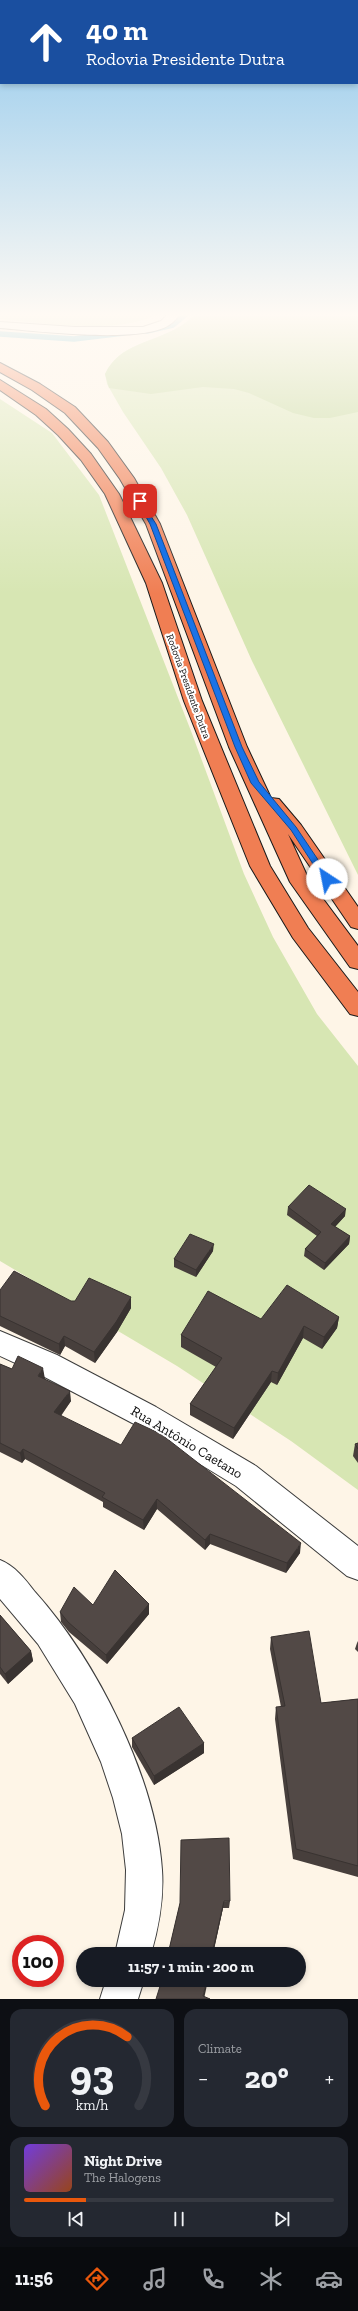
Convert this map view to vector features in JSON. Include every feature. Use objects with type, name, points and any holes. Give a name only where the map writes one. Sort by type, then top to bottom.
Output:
[{"type":"highway","name":"Rodovia Presidente Dutra","points":[[34,407],[63,432],[86,456],[112,494],[154,583],[193,701],[260,866],[300,933],[358,1008]]},
{"type":"highway","name":"Rodovia Presidente Dutra","points":[[66,407],[103,445],[127,478],[153,524],[238,747],[300,882],[358,962]]},
{"type":"highway","points":[[255,783],[294,829],[358,922]]},
{"type":"street","name":"Rua Antônio Caetano","points":[[0,1343],[47,1364],[138,1412],[246,1476],[358,1565]]},
{"type":"street","points":[[0,1576],[49,1632],[70,1664],[118,1760],[138,1830],[145,1881],[141,1927],[135,1947]]},
{"type":"street","points":[[119,1999],[123,1987]]},
{"type":"green space","points":[[0,407],[13,407],[52,433],[99,495],[191,731],[244,874],[273,937],[317,1014],[358,1066],[358,1490],[291,1441],[177,1366],[0,1261]]},
{"type":"green space","points":[[120,407],[358,407],[358,875],[252,661],[187,515],[161,468]]},
{"type":"green space","points":[[280,407],[358,407],[358,412],[330,418],[314,418],[293,413]]},
{"type":"building","points":[[309,1185],[346,1209],[331,1224],[350,1236],[325,1263],[305,1249],[321,1232],[288,1207]]},
{"type":"building","points":[[190,1234],[214,1244],[196,1270],[174,1259]]},
{"type":"building","points":[[14,1271],[71,1301],[75,1301],[89,1278],[131,1297],[116,1322],[94,1352],[64,1336],[59,1344],[0,1316],[0,1290]]},
{"type":"building","points":[[287,1285],[339,1317],[324,1337],[304,1326],[278,1373],[272,1371],[234,1428],[190,1404],[222,1358],[181,1335],[208,1291],[261,1319]]},
{"type":"building","points":[[18,1356],[43,1368],[38,1376],[70,1391],[54,1412],[121,1445],[135,1422],[161,1434],[301,1543],[287,1563],[210,1534],[205,1540],[157,1499],[143,1520],[102,1497],[105,1493],[23,1449],[20,1453],[0,1443],[0,1364],[12,1369]]},
{"type":"building","points":[[115,1570],[149,1604],[106,1655],[68,1622],[60,1612],[74,1587],[93,1605]]},
{"type":"building","points":[[0,1615],[31,1651],[5,1674],[0,1667]]},
{"type":"building","points":[[309,1631],[321,1703],[358,1699],[358,1866],[296,1849],[276,1707],[285,1706],[271,1637]]},
{"type":"building","points":[[179,1707],[204,1743],[154,1776],[132,1738]]},
{"type":"building","points":[[229,1838],[230,1901],[224,1901],[214,1947],[170,1947],[180,1903],[181,1840]]},
{"type":"building","points":[[160,1987],[205,1987],[203,1996],[210,1999],[156,1999]]},
{"type":"route","points":[[140,501],[153,524],[238,747],[255,783],[294,829],[327,879]]}]
